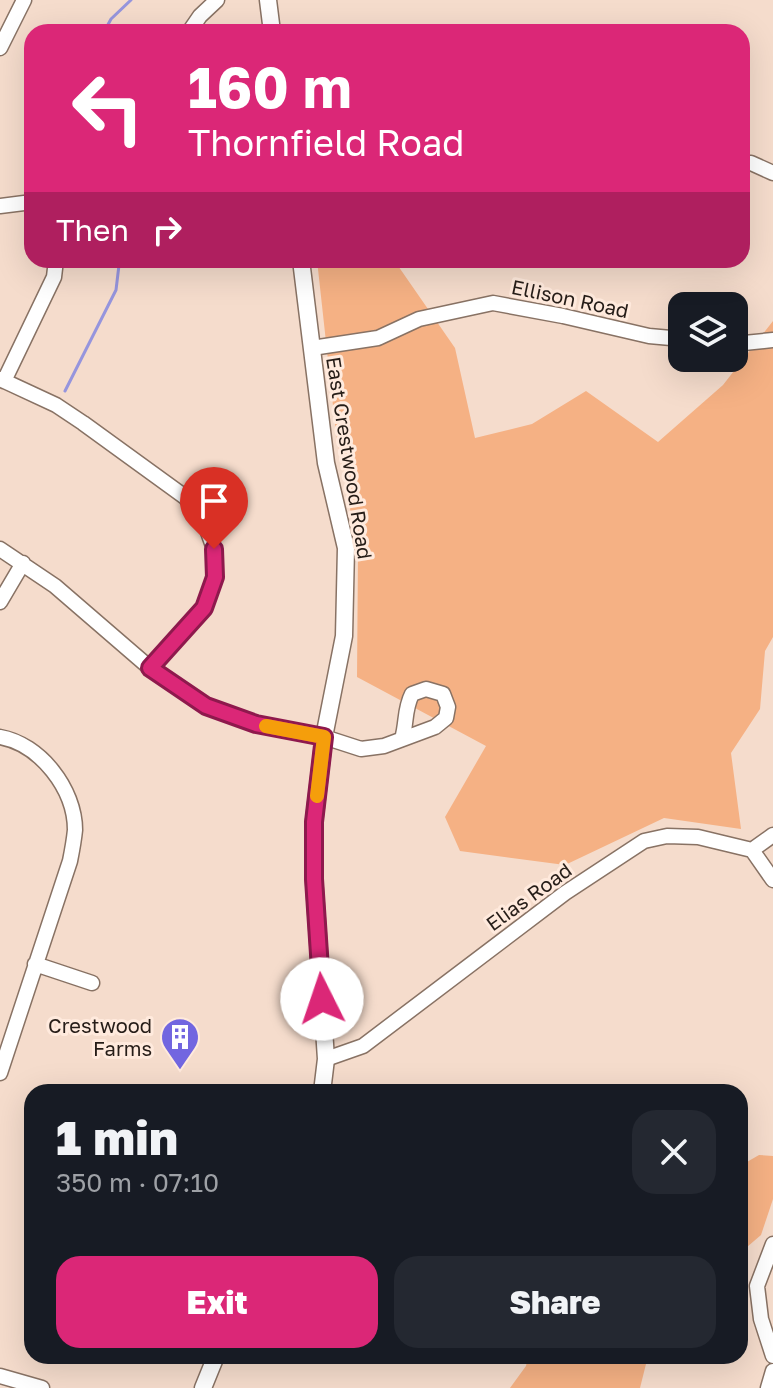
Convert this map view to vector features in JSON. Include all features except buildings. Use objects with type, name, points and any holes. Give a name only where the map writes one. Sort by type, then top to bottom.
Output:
[{"type":"street","points":[[0,48],[24,0]]},
{"type":"street","points":[[194,24],[217,0]]},
{"type":"street","points":[[268,0],[271,24]]},
{"type":"street","points":[[750,163],[773,173]]},
{"type":"street","points":[[0,206],[24,203]]},
{"type":"street","points":[[55,268],[54,277],[2,380],[65,411],[185,497],[204,521],[214,549],[215,577],[204,608],[150,668]]},
{"type":"street","name":"East Crestwood Road","points":[[302,268],[326,463],[346,548],[344,636],[324,737],[314,822],[314,879],[326,1059],[323,1084]]},
{"type":"street","name":"Ellison Road","points":[[312,348],[378,338],[419,319],[493,303],[668,338]]},
{"type":"street","points":[[748,343],[773,340]]},
{"type":"street","points":[[0,549],[55,586],[150,668],[206,706],[256,724],[324,737],[361,749],[384,746],[402,739]]},
{"type":"street","points":[[0,602],[23,563]]},
{"type":"street","points":[[0,737],[35,754],[57,776],[70,801],[75,829],[70,861],[0,1073]]},
{"type":"street","points":[[773,835],[752,850],[773,880]]},
{"type":"street","name":"Elias Road","points":[[326,1059],[363,1046],[565,893],[644,841],[667,836],[698,837],[752,850]]},
{"type":"street","points":[[35,964],[92,983]]},
{"type":"street","points":[[773,1244],[757,1286],[761,1319],[773,1356]]},
{"type":"street","points":[[203,1388],[213,1364]]},
{"type":"street","points":[[768,1388],[773,1371]]},
{"type":"street","points":[[0,1376],[42,1388]]},
{"type":"shaded area","points":[[318,268],[400,268],[455,348],[475,438],[532,424],[586,391],[658,442],[723,385],[733,372],[748,372],[748,353],[773,321],[773,637],[765,651],[760,709],[731,753],[741,829],[664,818],[565,865],[460,851],[445,817],[486,746],[357,677],[358,552],[336,433]]},
{"type":"shaded area","points":[[759,1155],[773,1156],[773,1199],[761,1235],[748,1246],[748,1161]]},
{"type":"shaded area","points":[[646,1364],[640,1388],[510,1388],[526,1366]]},
{"type":"waterway","points":[[108,24],[131,0]]},
{"type":"waterway","points":[[65,391],[116,290],[119,268]]},
{"type":"slow traffic","points":[[266,726],[324,737],[317,796]]},
{"type":"place","name":"Crestwood Farms","points":[[180,1071]]},
{"type":"route","points":[[214,549],[215,577],[204,608],[150,668],[206,706],[256,724],[324,737],[314,822],[314,879],[322,999]]}]
